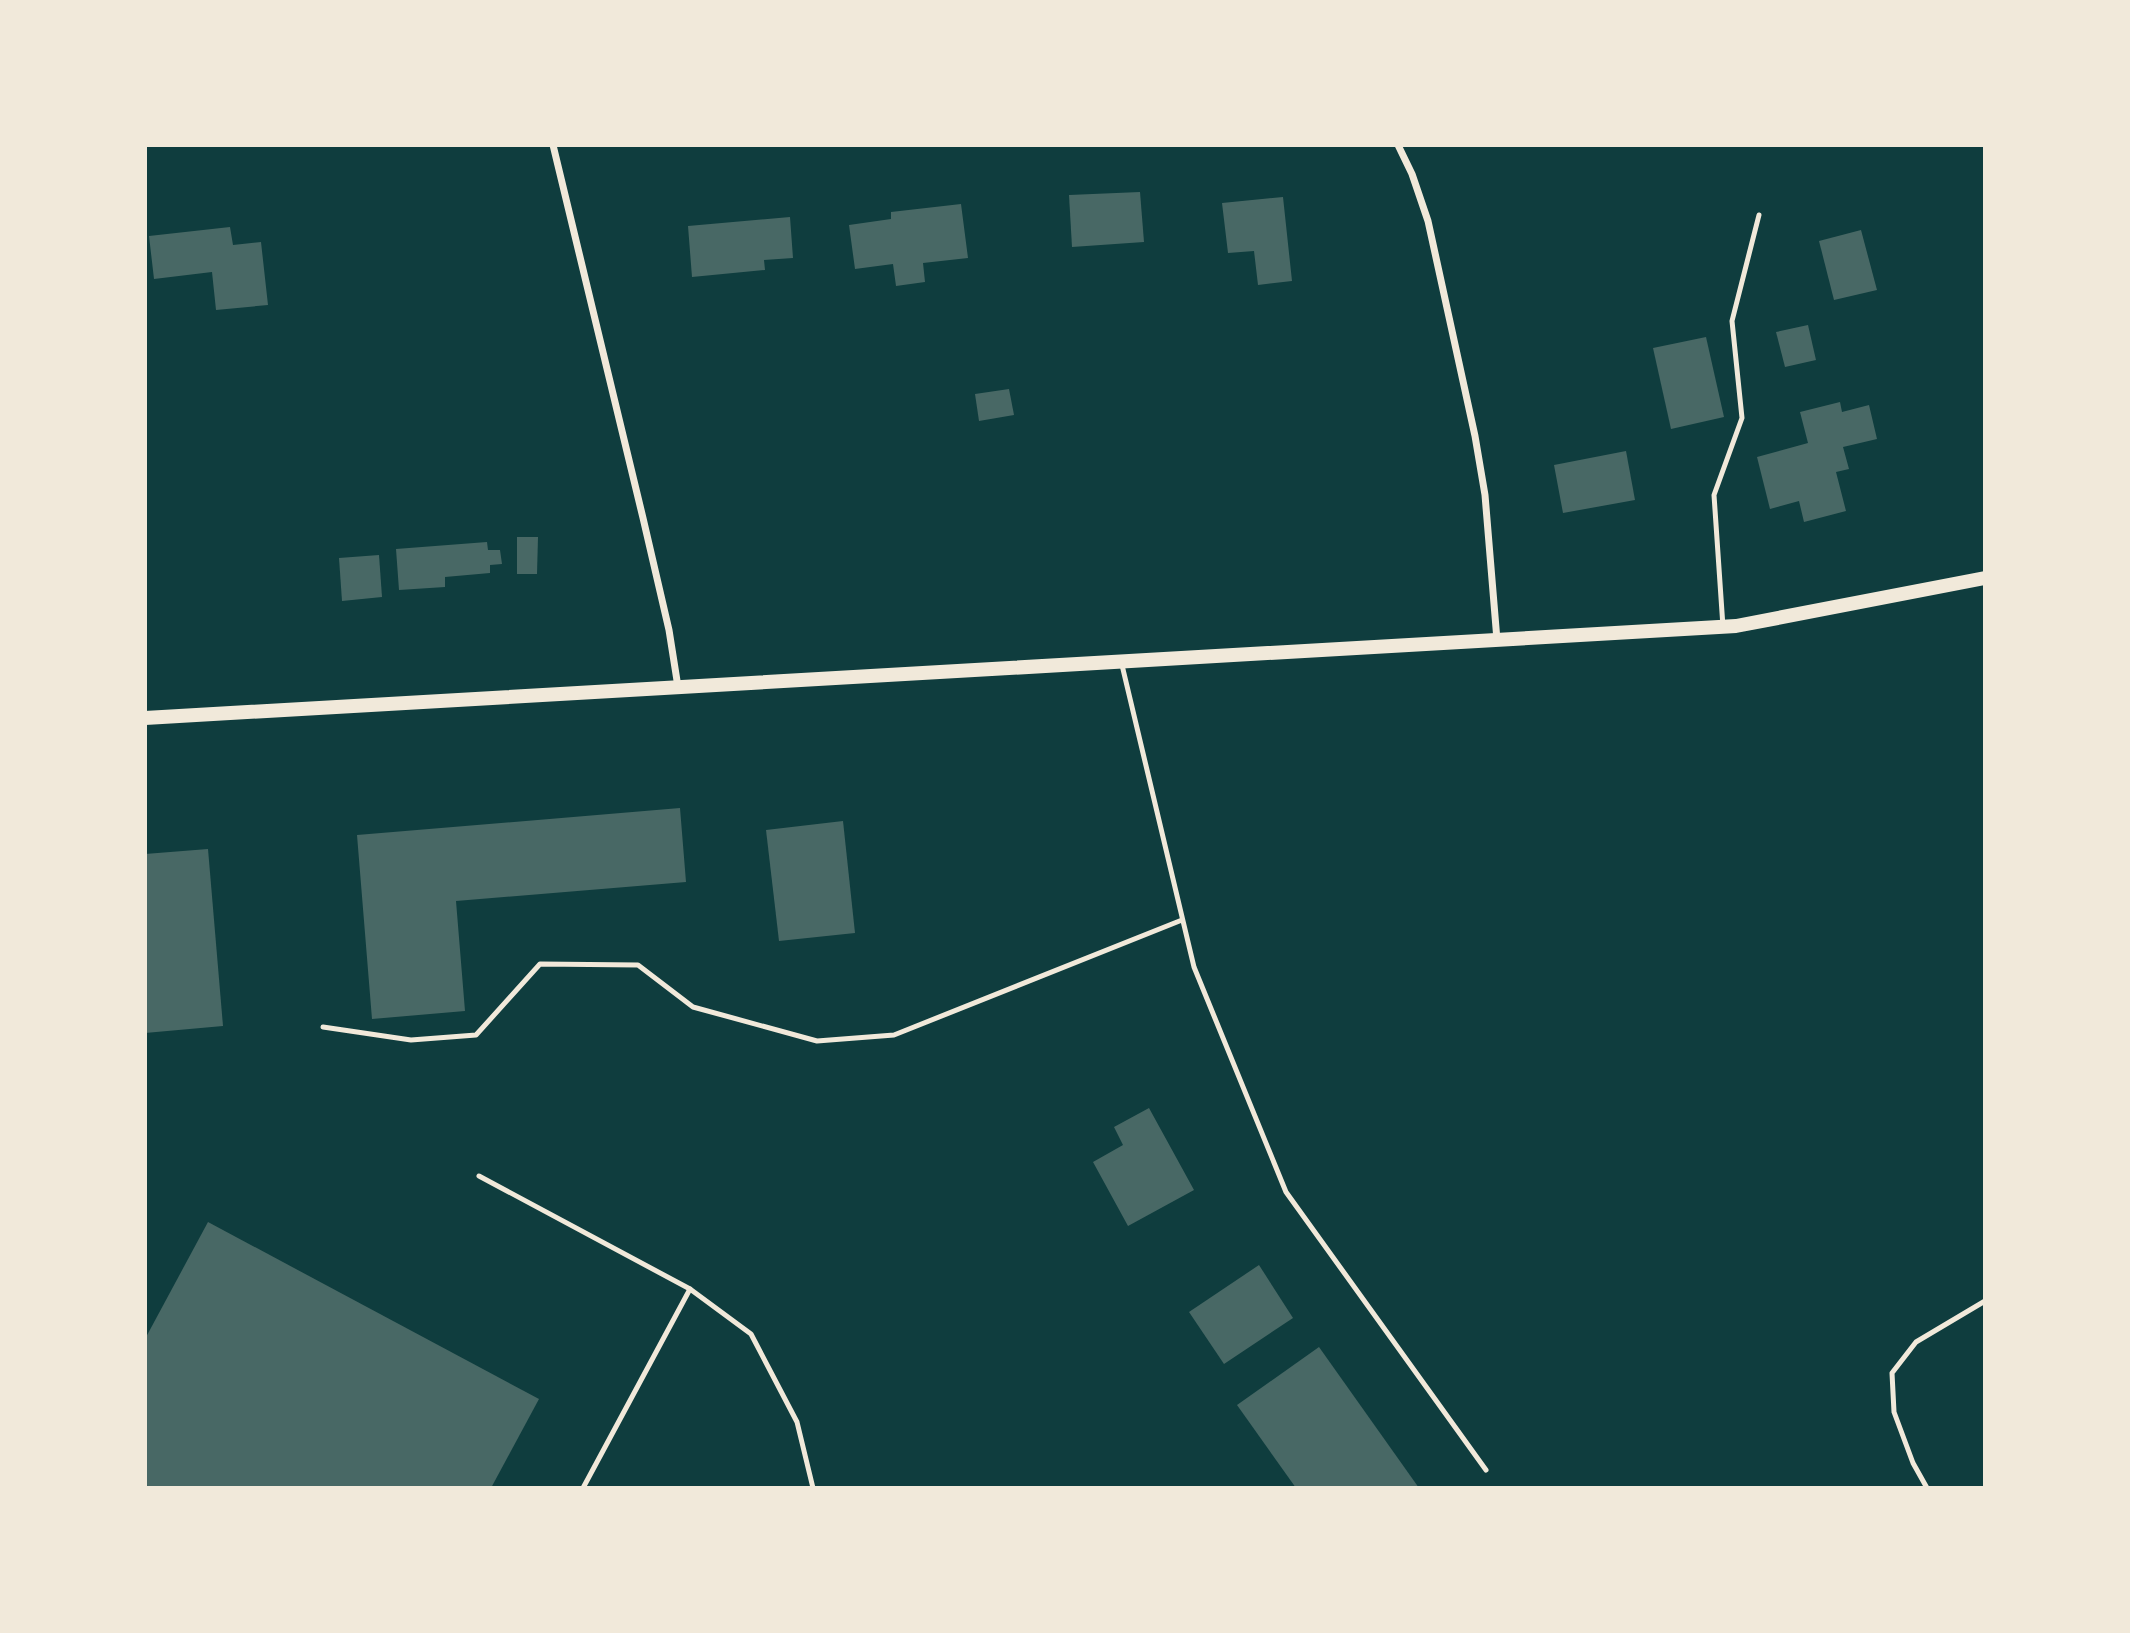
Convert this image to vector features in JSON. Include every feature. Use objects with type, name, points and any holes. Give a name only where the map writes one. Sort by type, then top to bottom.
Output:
[{"type":"main road","points":[[145,719],[1723,626],[1985,578]]},
{"type":"street","points":[[552,145],[643,518],[669,630],[678,687]]},
{"type":"street","points":[[1398,145],[1412,174],[1428,221],[1475,436],[1485,495],[1497,640]]},
{"type":"lane","points":[[1723,626],[1714,495],[1742,418],[1732,321],[1759,215]]},
{"type":"lane","points":[[1121,662],[1194,967],[1286,1192],[1486,1470]]},
{"type":"lane","points":[[324,1027],[411,1040],[477,1035],[540,964],[638,965],[693,1007],[817,1041],[894,1035],[1182,920]]},
{"type":"lane","points":[[479,1176],[690,1289],[751,1334],[797,1422],[813,1488]]},
{"type":"lane","points":[[583,1488],[690,1289]]},
{"type":"lane","points":[[1927,1488],[1913,1464],[1895,1412],[1892,1373],[1916,1342],[1985,1301]]},
{"type":"building","points":[[1140,192],[1144,242],[1072,247],[1069,195]]},
{"type":"building","points":[[1283,197],[1292,281],[1258,285],[1254,251],[1228,253],[1222,203]]},
{"type":"building","points":[[961,204],[968,258],[923,263],[925,282],[896,286],[893,264],[855,269],[849,225],[891,219],[891,212]]},
{"type":"building","points":[[790,217],[793,258],[764,260],[765,270],[692,277],[688,226]]},
{"type":"building","points":[[230,227],[233,245],[261,242],[268,305],[216,310],[212,272],[154,279],[149,236]]},
{"type":"building","points":[[1861,230],[1877,290],[1834,300],[1819,241]]},
{"type":"building","points":[[1808,325],[1816,360],[1785,367],[1776,332]]},
{"type":"building","points":[[1706,337],[1724,417],[1671,429],[1653,348]]},
{"type":"building","points":[[1009,389],[1014,415],[979,421],[975,394]]},
{"type":"building","points":[[1840,402],[1842,412],[1869,405],[1877,439],[1843,447],[1849,469],[1836,472],[1846,511],[1804,522],[1799,501],[1770,509],[1757,457],[1808,443],[1800,412]]},
{"type":"building","points":[[1626,451],[1635,500],[1563,513],[1554,465]]},
{"type":"building","points":[[517,537],[538,537],[537,574],[517,574]]},
{"type":"building","points":[[487,542],[488,550],[500,550],[502,564],[490,565],[490,573],[445,577],[445,587],[399,590],[396,549]]},
{"type":"building","points":[[379,555],[382,597],[342,601],[339,558]]},
{"type":"building","points":[[680,808],[686,882],[456,901],[465,1011],[372,1019],[357,835]]},
{"type":"building","points":[[843,821],[855,933],[779,941],[766,830]]},
{"type":"building","points":[[208,849],[223,1026],[145,1033],[145,854]]},
{"type":"building","points":[[1149,1108],[1194,1190],[1128,1226],[1093,1162],[1123,1145],[1114,1127]]},
{"type":"building","points":[[208,1222],[539,1399],[491,1488],[145,1488],[145,1339]]},
{"type":"building","points":[[1259,1265],[1293,1318],[1224,1364],[1189,1312]]},
{"type":"building","points":[[1319,1347],[1419,1488],[1296,1488],[1237,1405]]}]
